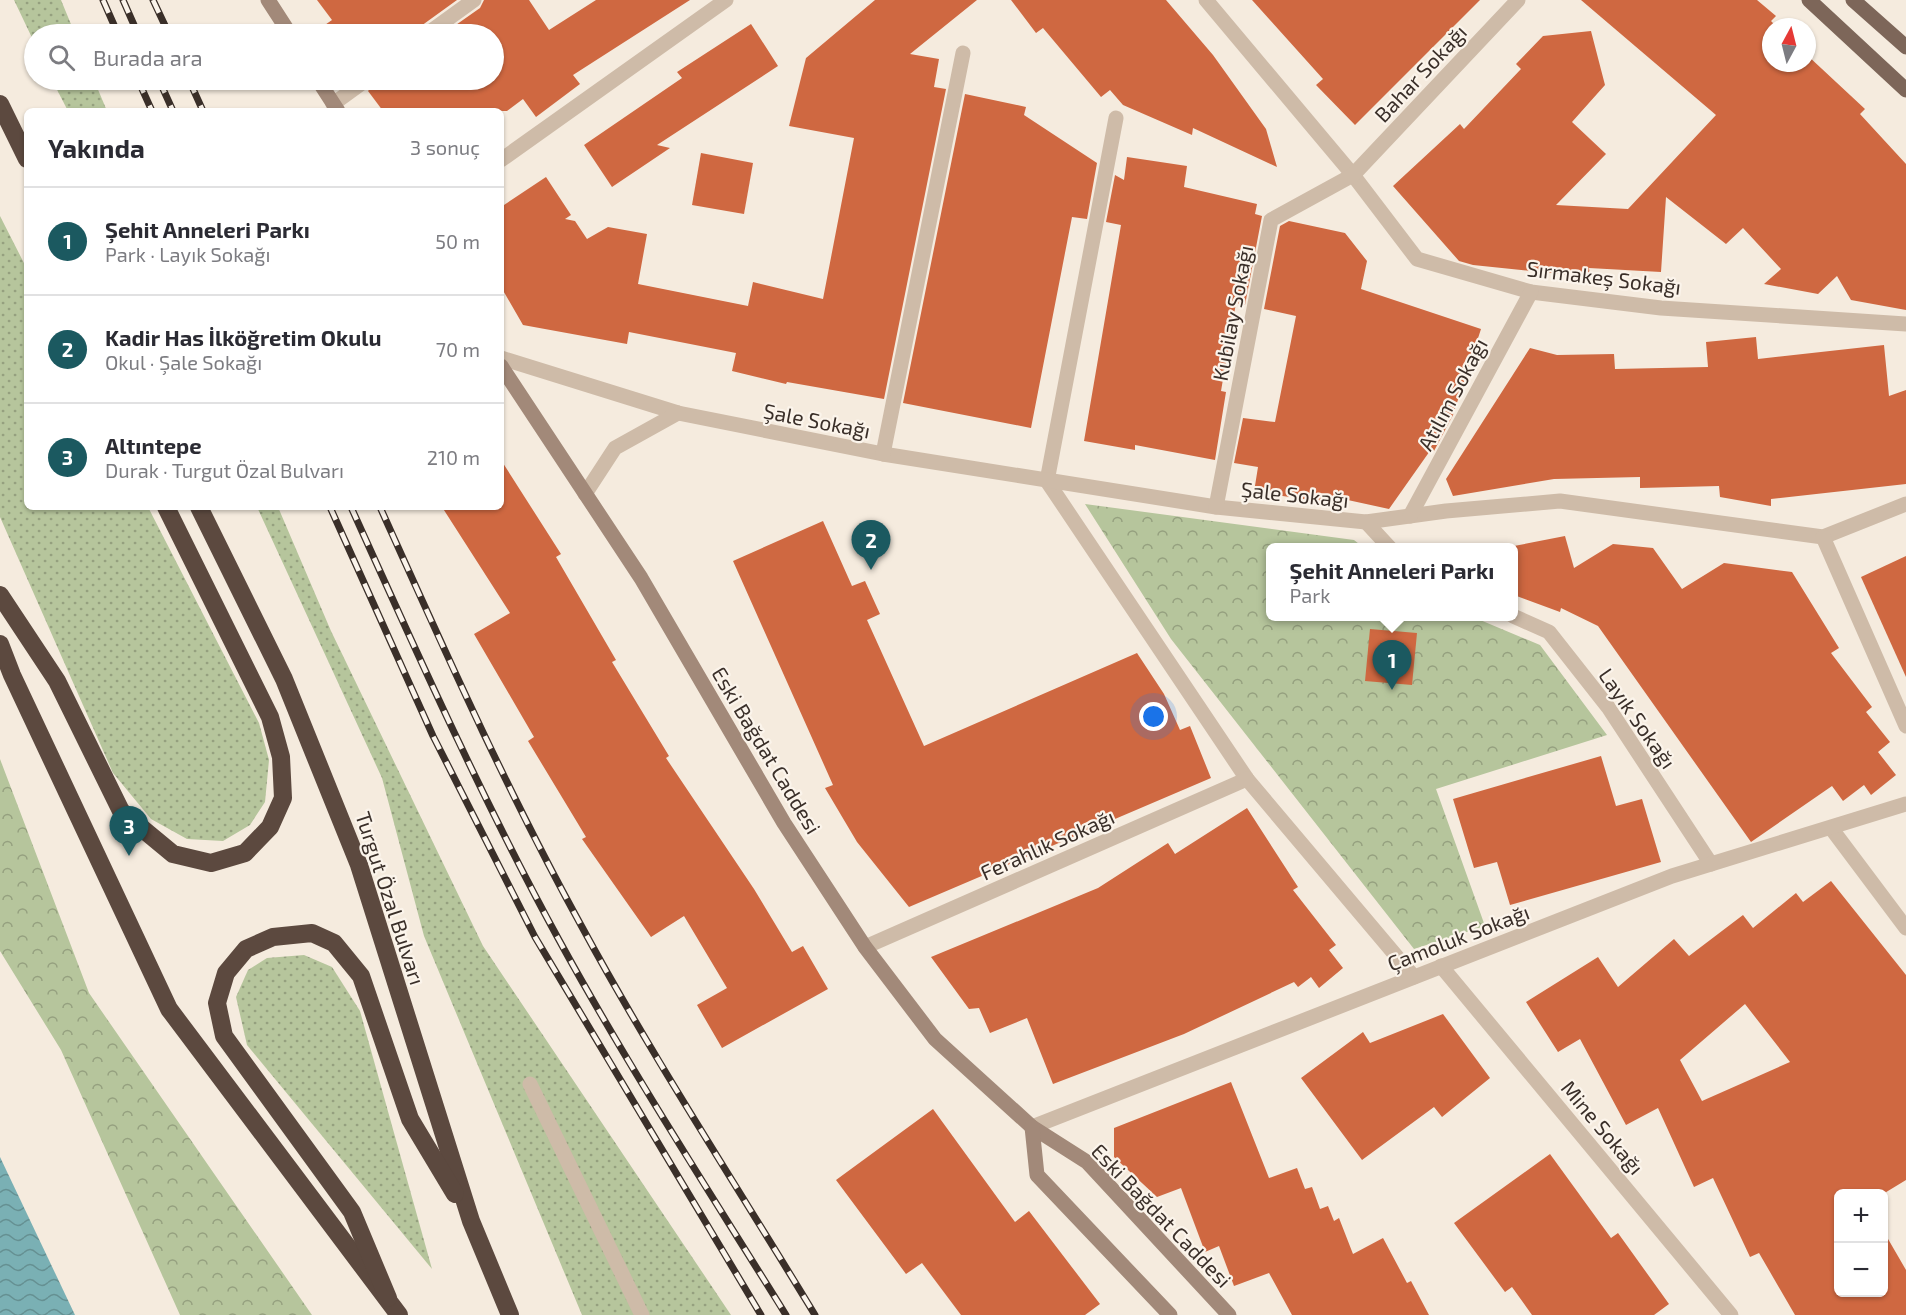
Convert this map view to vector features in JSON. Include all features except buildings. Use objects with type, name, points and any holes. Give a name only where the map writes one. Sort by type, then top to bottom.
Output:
[{"type":"highway","points":[[0,104],[24,153]]},
{"type":"highway","points":[[0,595],[57,681],[121,811],[173,854],[211,863],[245,853],[270,827],[283,798],[281,757],[270,717],[167,510]]},
{"type":"highway","name":"Turgut Özal Bulvarı","points":[[200,510],[284,679],[359,864],[471,1221],[510,1315]]},
{"type":"highway","points":[[0,644],[12,675],[169,1009],[399,1315]]},
{"type":"highway","points":[[388,1298],[351,1212],[224,1036],[217,1004],[226,973],[246,949],[273,937],[312,933],[334,943],[341,951],[361,976],[410,1119],[471,1221]]},
{"type":"main road","points":[[1809,0],[1906,90]]},
{"type":"main road","points":[[1853,0],[1906,47]]},
{"type":"street","points":[[268,0],[284,24]]},
{"type":"street","points":[[441,24],[474,0]]},
{"type":"street","points":[[504,158],[726,0]]},
{"type":"street","name":"Sırmakeş Sokağı","points":[[1206,0],[1353,175],[1417,259],[1531,292],[1662,308],[1906,324]]},
{"type":"street","name":"Bahar Sokağı","points":[[1353,175],[1518,0]]},
{"type":"street","points":[[883,454],[963,53]]},
{"type":"street","points":[[324,90],[335,107],[355,90]]},
{"type":"street","points":[[1116,118],[1047,481],[1247,779],[1414,976]]},
{"type":"street","name":"Kubilay Sokağı","points":[[1216,507],[1271,220],[1353,175]]},
{"type":"street","name":"Atılım Sokağı","points":[[1410,516],[1531,292]]},
{"type":"street","name":"Şale Sokağı","points":[[504,359],[678,413],[883,454],[1216,507],[1366,522],[1560,501],[1823,537],[1906,504]]},
{"type":"street","name":"Eski Bağdat Caddesi","points":[[504,371],[641,578],[784,823],[865,947],[935,1039],[1032,1127],[1087,1162],[1229,1315]]},
{"type":"street","points":[[585,494],[615,448],[678,413]]},
{"type":"street","points":[[1366,522],[1385,543]]},
{"type":"street","points":[[1823,537],[1906,726]]},
{"type":"street","name":"Layık Sokağı","points":[[1518,618],[1549,632],[1608,707],[1711,864]]},
{"type":"street","name":"Ferahlık Sokağı","points":[[865,947],[1247,779]]},
{"type":"street","name":"Çamoluk Sokağı","points":[[1032,1127],[1672,876],[1906,804]]},
{"type":"street","points":[[1832,828],[1906,928]]},
{"type":"street","name":"Mine Sokağı","points":[[1442,966],[1731,1315]]},
{"type":"street","points":[[530,1084],[642,1315]]},
{"type":"street","points":[[1032,1127],[1036,1175],[1170,1315]]},
{"type":"green space","points":[[14,0],[61,0],[71,24],[25,24]]},
{"type":"green space","points":[[57,90],[98,90],[106,108],[66,108]]},
{"type":"green space","points":[[0,216],[24,263],[24,510],[150,510],[259,723],[269,760],[265,802],[250,825],[223,841],[187,839],[151,819],[113,773],[0,517]]},
{"type":"green space","points":[[1085,504],[1354,540],[1358,543],[1266,543],[1266,621],[1483,621],[1540,645],[1607,735],[1436,789],[1485,926],[1414,949],[1171,639]]},
{"type":"green space","points":[[258,510],[279,510],[331,631],[483,946],[731,1315],[582,1315],[424,936],[382,778]]},
{"type":"green space","points":[[0,759],[89,993],[312,1315],[180,1315],[61,1050],[0,951]]},
{"type":"green space","points":[[304,955],[332,967],[360,1011],[432,1269],[247,1045],[236,997],[248,970],[267,958]]},
{"type":"water","points":[[0,1157],[75,1315],[0,1315]]},
{"type":"railway","points":[[103,0],[114,24]]},
{"type":"railway","points":[[123,0],[134,24]]},
{"type":"railway","points":[[153,0],[164,24]]},
{"type":"railway","points":[[143,90],[151,108]]},
{"type":"railway","points":[[164,90],[172,108]]},
{"type":"railway","points":[[194,90],[202,108]]},
{"type":"railway","points":[[331,510],[433,736],[535,937],[761,1315]]},
{"type":"railway","points":[[352,510],[477,780],[559,940],[641,1082],[786,1315]]},
{"type":"railway","points":[[381,510],[452,666],[554,876],[609,977],[815,1315]]},
{"type":"place","name":"Kadir Has İlköğretim Okulu","points":[[871,570]]},
{"type":"place","name":"Şehit Anneleri Parkı","points":[[1392,690]]},
{"type":"place","name":"Altıntepe","points":[[129,856]]}]
